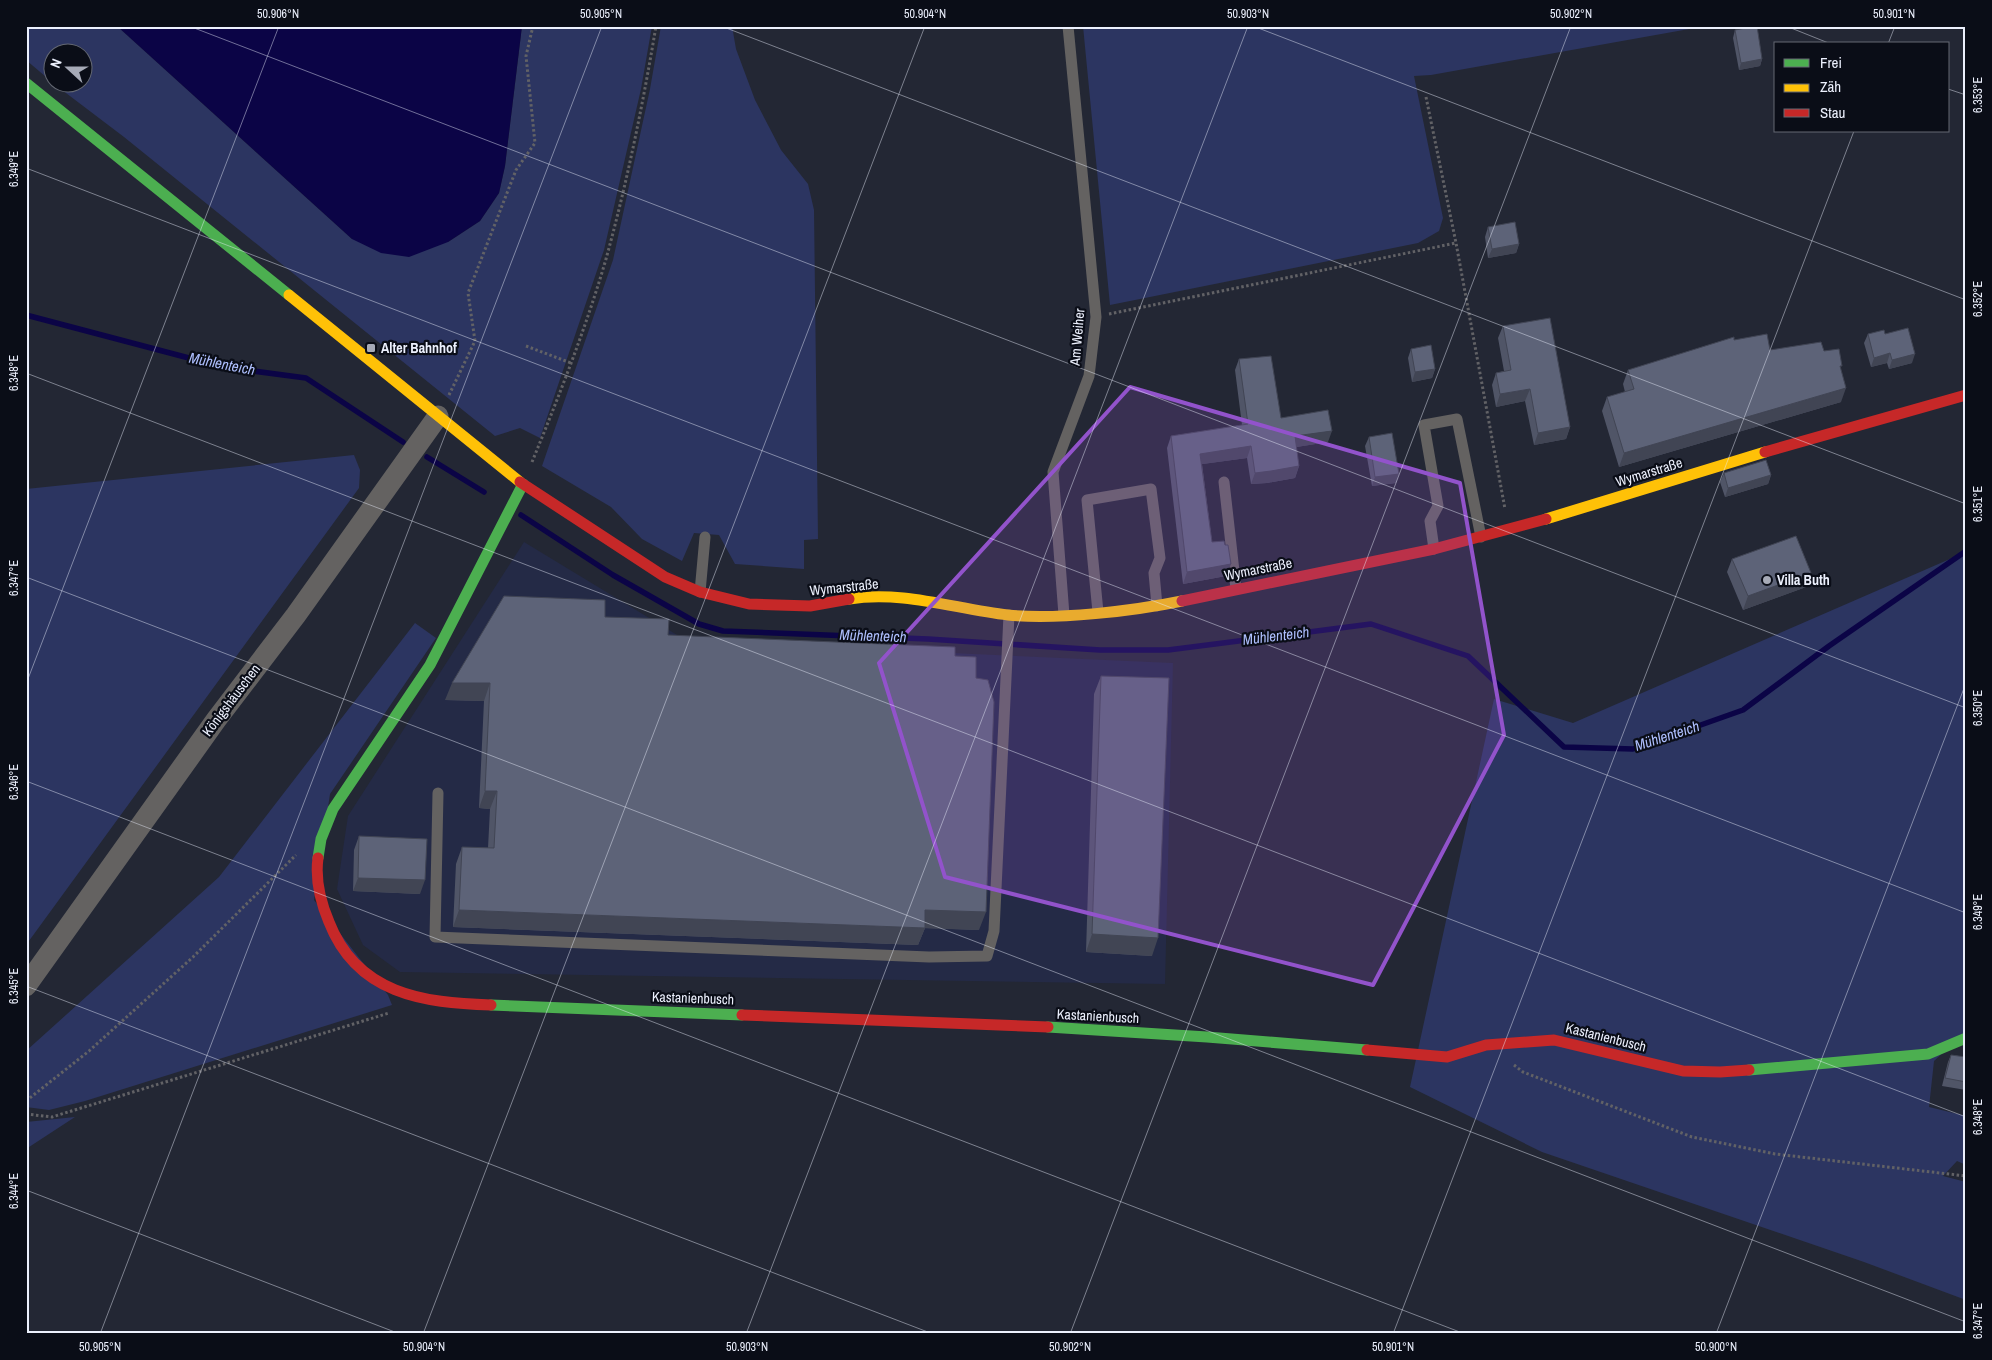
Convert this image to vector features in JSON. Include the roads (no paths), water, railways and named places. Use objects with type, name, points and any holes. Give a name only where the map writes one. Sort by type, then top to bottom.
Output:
[{"type":"street","name":"Wymarstraße","points":[[26,83],[523,484],[665,577],[700,592],[749,604],[795,607],[857,598],[893,597],[1009,615],[1064,615],[1157,606],[1434,549],[1509,530],[1819,435],[1966,395]]},
{"type":"street","name":"Königshäuschen","points":[[26,986],[216,720],[296,616],[438,416]]},
{"type":"street","name":"Kastanienbusch","points":[[523,484],[493,538],[436,655],[394,721],[333,808],[325,825],[317,869],[319,895],[327,921],[339,943],[370,976],[389,988],[415,997],[455,1004],[1016,1026],[1207,1037],[1447,1056],[1486,1046],[1554,1040],[1683,1071],[1720,1072],[1928,1054],[1966,1038]]},
{"type":"lane","name":"Am Weiher","points":[[1064,615],[1053,472],[1089,376],[1096,317],[1068,26]]},
{"type":"lane","points":[[1434,549],[1430,521],[1438,506],[1424,425],[1457,418],[1481,537]]},
{"type":"lane","points":[[1224,482],[1236,589]]},
{"type":"lane","points":[[1098,612],[1087,500],[1152,489],[1160,558],[1154,573],[1157,606]]},
{"type":"lane","points":[[700,592],[705,537]]},
{"type":"lane","points":[[438,793],[435,937],[929,956],[987,956],[994,931],[1009,615]]},
{"type":"waterway","name":"Mühlenteich","points":[[26,315],[223,367],[306,378],[403,442]]},
{"type":"waterway","name":"Mühlenteich","points":[[427,457],[484,492]]},
{"type":"waterway","name":"Mühlenteich","points":[[521,515],[613,575],[699,624],[723,631],[928,639],[1100,650],[1168,650],[1371,624],[1468,656],[1564,747],[1633,749],[1743,710],[1829,646],[1966,551]]},
{"type":"place","name":"Alter Bahnhof","points":[[371,348]]},
{"type":"place","name":"Villa Buth","points":[[1767,580]]}]
